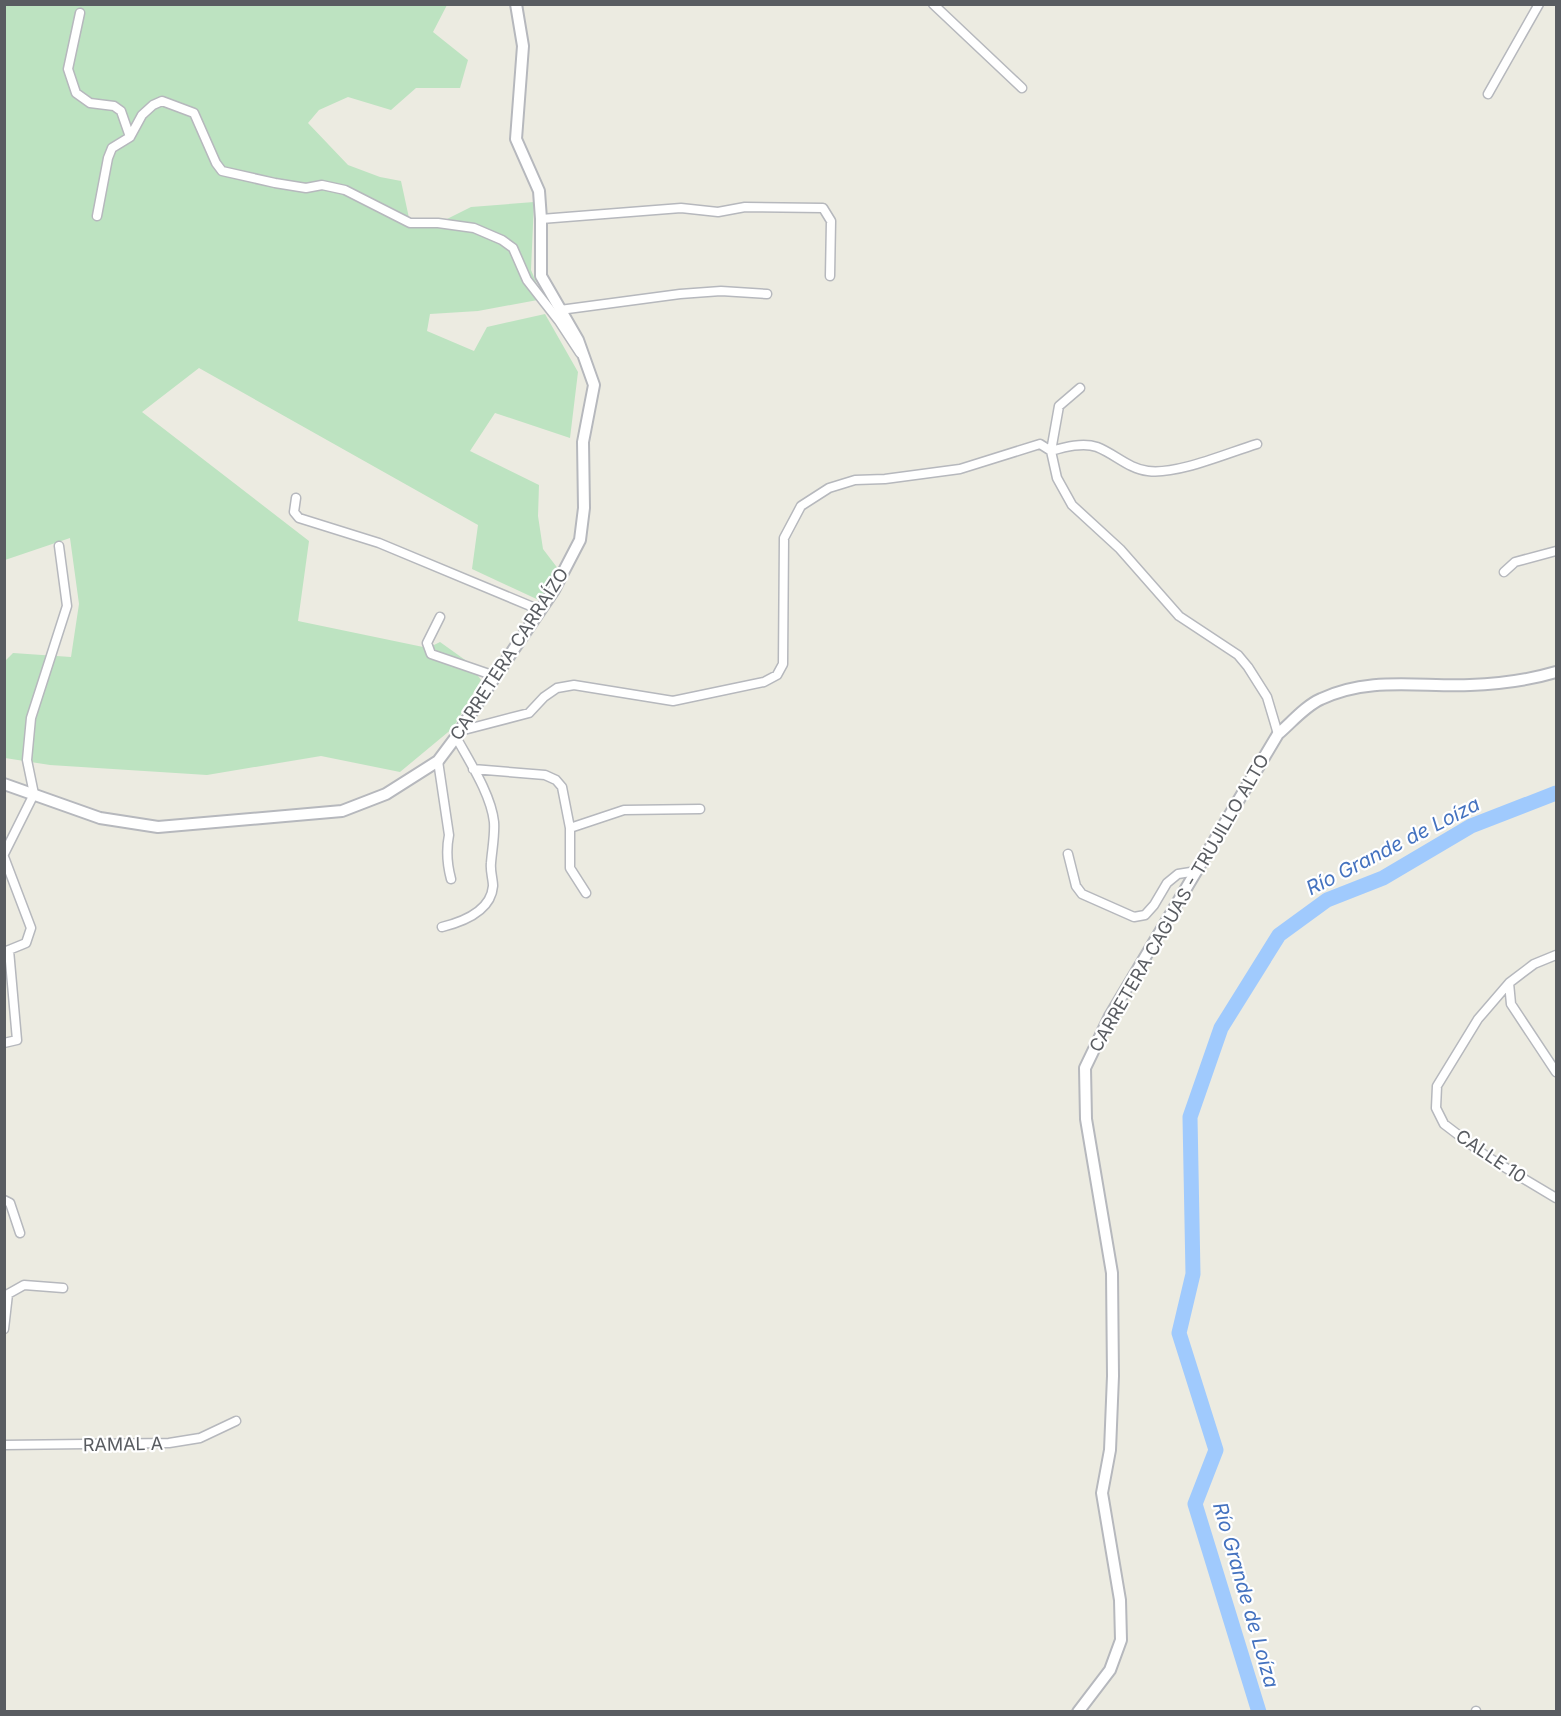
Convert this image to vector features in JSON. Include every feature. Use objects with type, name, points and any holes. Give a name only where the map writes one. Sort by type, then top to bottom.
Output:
[{"type":"street","name":"CARRETERA CARRAÍZO","points":[[4,784],[100,818],[158,827],[342,811],[386,794],[438,761],[554,591],[580,540],[584,508],[584,442],[594,385],[578,340],[540,276],[542,219],[538,191],[516,139],[523,46],[516,4]]},
{"type":"street","points":[[933,4],[1022,88]]},
{"type":"street","points":[[1488,94],[1539,4]]},
{"type":"street","points":[[80,13],[68,69],[76,93],[90,103],[114,106],[121,111],[130,137]]},
{"type":"street","points":[[97,216],[112,148],[130,137],[142,115],[153,105],[162,101],[194,113],[216,163],[222,171],[306,188],[322,185],[345,190],[410,223],[438,223],[474,228],[502,240],[513,248],[527,279],[559,321],[586,363]]},
{"type":"street","points":[[542,219],[681,208],[718,212],[745,207],[823,208],[831,220],[830,276]]},
{"type":"street","points":[[560,310],[680,294],[721,291],[767,294]]},
{"type":"street","points":[[1080,388],[1059,406],[1051,451],[1057,478],[1072,505],[1120,549],[1179,616],[1238,655],[1267,697],[1278,734]]},
{"type":"street","points":[[446,926],[474,915],[491,896],[493,885],[491,868],[494,823],[491,807],[458,734],[529,713],[544,697],[557,688],[573,685],[673,701],[764,682],[777,675],[783,664],[784,538],[801,506],[829,488],[855,480],[885,479],[960,469],[1040,444],[1051,451],[1065,447],[1096,447],[1130,465],[1147,471],[1163,471],[1192,465],[1257,444]]},
{"type":"street","points":[[296,498],[294,512],[299,518],[379,543],[540,610]]},
{"type":"street","points":[[4,1043],[17,1040],[7,951],[26,942],[31,928],[4,855],[34,794],[27,760],[31,718],[67,606],[59,546]]},
{"type":"street","points":[[1504,572],[1515,562],[1557,551]]},
{"type":"street","points":[[440,617],[427,643],[431,654],[495,676]]},
{"type":"street","name":"CARRETERA CAGUAS - TRUJILLO ALTO","points":[[1078,1712],[1110,1670],[1121,1640],[1120,1600],[1102,1493],[1110,1450],[1113,1376],[1112,1273],[1086,1119],[1085,1068],[1110,1016],[1278,734],[1318,700],[1349,688],[1409,683],[1470,685],[1540,677],[1557,672]]},
{"type":"street","points":[[438,761],[449,835],[447,864],[451,879]]},
{"type":"street","points":[[473,769],[545,776],[556,780],[562,787],[570,828],[570,868],[586,893]]},
{"type":"street","points":[[570,828],[624,810],[700,809]]},
{"type":"street","points":[[1068,854],[1076,886],[1082,894],[1134,917],[1145,915],[1167,883],[1178,874],[1197,871]]},
{"type":"street","name":"CALLE 10","points":[[1557,955],[1534,964],[1509,983],[1478,1019],[1437,1086],[1436,1108],[1444,1124],[1452,1131],[1486,1156],[1557,1198]]},
{"type":"street","points":[[1509,983],[1511,1004],[1557,1072]]},
{"type":"street","points":[[4,1200],[10,1203],[20,1233]]},
{"type":"street","points":[[4,1329],[8,1294],[24,1286],[63,1288]]},
{"type":"street","name":"RAMAL A","points":[[4,1445],[169,1443],[200,1438],[236,1421]]},
{"type":"green space","points":[[5,5],[447,5],[433,32],[468,60],[460,88],[416,88],[391,110],[348,97],[319,110],[308,123],[348,165],[380,177],[401,181],[409,218],[429,228],[471,207],[534,202],[531,270],[543,299],[478,311],[430,314],[427,331],[474,351],[487,327],[545,314],[578,372],[570,438],[495,413],[470,451],[539,485],[538,516],[543,549],[559,570],[543,602],[472,569],[478,525],[199,368],[142,412],[309,541],[298,621],[428,648],[440,642],[468,662],[481,680],[453,728],[400,772],[321,756],[207,775],[50,765],[5,758],[4,662],[13,653],[71,657],[79,604],[70,538],[5,560]]},
{"type":"waterway","name":"Río Grande de Loíza","points":[[1259,1712],[1195,1504],[1216,1450],[1179,1333],[1193,1274],[1190,1117],[1221,1028],[1279,935],[1327,900],[1383,878],[1471,826],[1556,793]]}]
